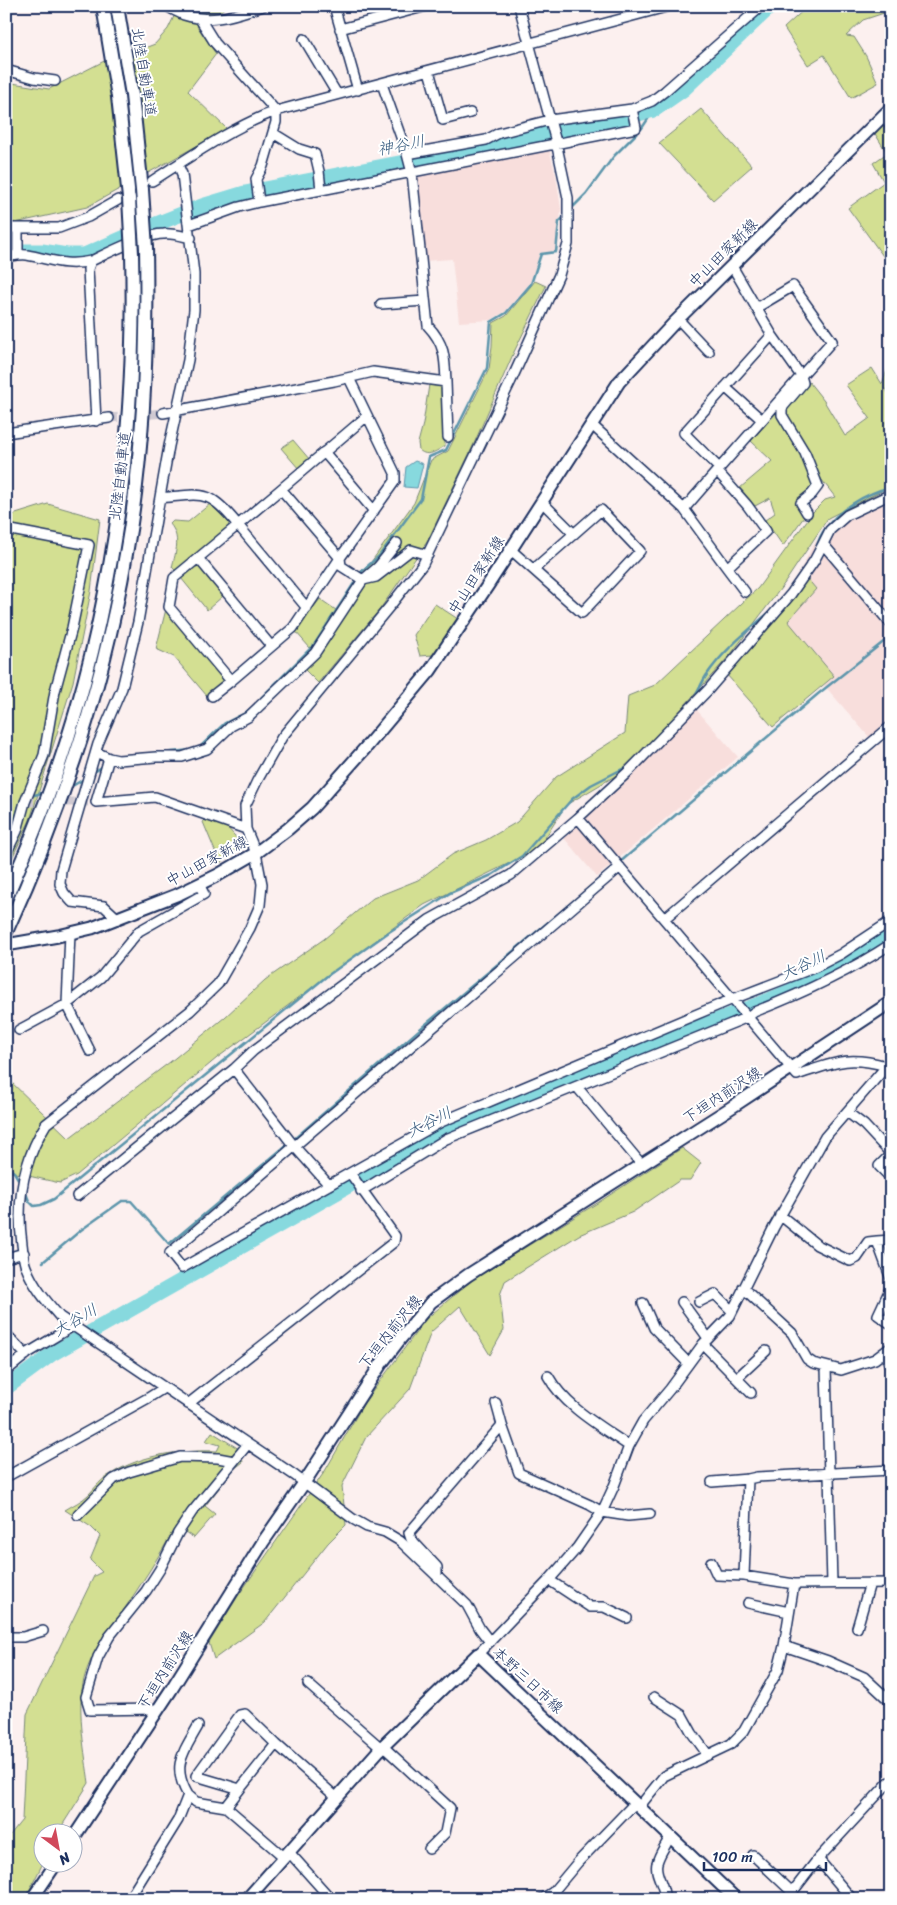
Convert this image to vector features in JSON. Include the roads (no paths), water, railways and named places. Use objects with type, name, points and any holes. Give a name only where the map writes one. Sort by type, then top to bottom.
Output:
[{"type":"highway","name":"北陸自動車道","points":[[6,898],[48,794],[86,673],[112,551],[128,425],[132,357],[132,254],[124,199],[118,97],[103,6]]},
{"type":"highway","name":"北陸自動車道","points":[[6,932],[40,854],[81,740],[114,615],[126,554],[142,423],[146,363],[146,248],[132,95],[117,6]]},
{"type":"main road","name":"中山田家新線","points":[[6,945],[70,933],[118,919],[199,884],[256,853],[312,808],[430,671],[619,382],[678,319],[887,112]]},
{"type":"main road","name":"下垣内前沢線","points":[[82,1825],[158,1709],[263,1542],[304,1483],[381,1364],[431,1302],[468,1275],[642,1165],[891,1002]]},
{"type":"main road","name":"本野三日市線","points":[[247,1899],[381,1748],[478,1654],[736,1899]]},
{"type":"main road","points":[[32,1899],[50,1872]]},
{"type":"street","points":[[166,6],[182,14],[200,19],[219,19],[263,6]]},
{"type":"street","points":[[324,6],[334,9],[358,90]]},
{"type":"street","points":[[340,29],[427,6]]},
{"type":"street","points":[[490,1642],[480,1629],[467,1605],[400,1541],[353,1519],[248,1444],[60,1318],[43,1298],[26,1266],[20,1229],[20,1193],[34,1143],[46,1124],[190,1011],[218,984],[250,928],[260,906],[262,884],[256,853],[246,829],[245,806],[256,781],[282,736],[423,564],[511,381],[559,275],[568,244],[568,198],[556,142],[519,6]]},
{"type":"street","points":[[152,181],[262,116],[276,111],[670,6]]},
{"type":"street","points":[[407,154],[486,140],[499,133],[550,122],[632,109],[652,101],[756,12],[754,6]]},
{"type":"street","points":[[200,19],[215,43],[276,111],[273,133],[263,166],[256,179],[259,201]]},
{"type":"street","points":[[304,39],[337,94]]},
{"type":"street","points":[[6,70],[34,78],[55,80]]},
{"type":"street","points":[[429,71],[443,120],[470,113]]},
{"type":"street","points":[[382,84],[412,173],[428,326],[440,340],[445,358],[448,437]]},
{"type":"street","points":[[188,223],[259,201],[412,173],[556,142],[636,128],[632,109]]},
{"type":"street","points":[[887,112],[891,126]]},
{"type":"street","points":[[273,133],[300,149],[315,154],[321,190]]},
{"type":"street","points":[[118,919],[104,906],[72,902],[64,893],[60,884],[61,870],[96,752],[122,688],[133,641],[176,411],[188,360],[194,310],[191,238],[182,174],[178,165]]},
{"type":"street","points":[[6,228],[59,228],[88,217],[124,199]]},
{"type":"street","points":[[18,228],[18,256]]},
{"type":"street","points":[[6,257],[26,255],[66,264],[78,264],[91,261],[153,235],[164,234],[191,238]]},
{"type":"street","points":[[91,261],[88,269],[96,421]]},
{"type":"street","points":[[732,266],[772,335],[801,376],[803,383],[782,408],[782,415],[805,453],[818,486],[812,494],[800,502],[807,513]]},
{"type":"street","points":[[684,509],[832,341],[793,286],[756,308]]},
{"type":"street","points":[[381,304],[425,301]]},
{"type":"street","points":[[678,319],[709,352]]},
{"type":"street","points":[[727,568],[766,530],[747,504],[684,433],[772,335]]},
{"type":"street","points":[[163,413],[373,372],[446,382]]},
{"type":"street","points":[[212,696],[293,628],[395,481],[395,473],[349,378]]},
{"type":"street","points":[[725,387],[762,420]]},
{"type":"street","points":[[231,681],[169,606],[174,578],[368,416]]},
{"type":"street","points":[[6,433],[109,418]]},
{"type":"street","points":[[592,425],[684,509],[746,592]]},
{"type":"street","points":[[324,452],[374,511]]},
{"type":"street","points":[[281,489],[340,558],[341,566],[363,580],[376,577],[411,550],[428,555]]},
{"type":"street","points":[[160,498],[198,494],[222,505],[307,608]]},
{"type":"street","points":[[78,1196],[234,1069],[253,1051],[429,920],[511,875],[578,818],[629,771],[708,690],[791,594],[814,561],[830,530],[847,515],[891,494]]},
{"type":"street","points":[[542,502],[574,534]]},
{"type":"street","points":[[510,549],[582,614],[640,551],[601,510],[534,570]]},
{"type":"street","points":[[6,528],[89,545],[72,628],[55,691],[44,755],[25,802],[17,831],[6,854]]},
{"type":"street","points":[[96,752],[118,760],[156,756],[182,757],[207,749],[231,726],[248,717],[315,652],[363,580],[378,567],[397,543]]},
{"type":"street","points":[[823,544],[891,624]]},
{"type":"street","points":[[198,558],[271,646]]},
{"type":"street","points":[[664,919],[891,726]]},
{"type":"street","points":[[109,758],[96,802],[156,797],[246,829]]},
{"type":"street","points":[[578,818],[797,1075],[840,1061],[864,1060],[888,1064]]},
{"type":"street","points":[[620,867],[170,1253],[182,1268],[441,1122],[816,967],[841,954],[891,921]]},
{"type":"street","points":[[19,1030],[67,1004],[101,977],[139,931],[204,894],[199,884]]},
{"type":"street","points":[[70,933],[67,1004],[90,1051]]},
{"type":"street","points":[[361,1191],[446,1139],[577,1087],[824,984],[891,944]]},
{"type":"street","points":[[478,1654],[577,1548],[602,1512],[629,1446],[642,1421],[670,1389],[688,1362],[730,1316],[780,1215],[825,1137],[888,1064]]},
{"type":"street","points":[[234,1069],[294,1146],[329,1185]]},
{"type":"street","points":[[577,1087],[642,1165]]},
{"type":"street","points":[[847,1112],[864,1125],[891,1154],[879,1166],[891,1178]]},
{"type":"street","points":[[188,1404],[394,1242],[395,1236],[361,1191],[350,1173]]},
{"type":"street","points":[[780,1215],[817,1245],[850,1261],[857,1258],[868,1242],[891,1240]]},
{"type":"street","points":[[877,1241],[891,1279]]},
{"type":"street","points":[[6,1258],[24,1253]]},
{"type":"street","points":[[891,1287],[878,1315],[891,1324]]},
{"type":"street","points":[[743,1288],[792,1333],[807,1359],[813,1363],[841,1370],[875,1358],[888,1349],[891,1369]]},
{"type":"street","points":[[699,1302],[715,1294],[732,1311]]},
{"type":"street","points":[[682,1302],[706,1341],[752,1393]]},
{"type":"street","points":[[643,1303],[654,1328],[688,1362]]},
{"type":"street","points":[[6,1371],[26,1355],[73,1326]]},
{"type":"street","points":[[6,1334],[26,1355]]},
{"type":"street","points":[[737,1378],[766,1351]]},
{"type":"street","points":[[826,1367],[832,1584]]},
{"type":"street","points":[[548,1376],[552,1384],[568,1402],[629,1446]]},
{"type":"street","points":[[6,1477],[164,1388]]},
{"type":"street","points":[[496,1403],[519,1473],[602,1512],[628,1516],[650,1514]]},
{"type":"street","points":[[437,1576],[437,1567],[411,1539],[408,1533],[502,1425]]},
{"type":"street","points":[[158,1709],[90,1710],[86,1698],[92,1673],[109,1637],[130,1613],[160,1569],[178,1533],[215,1482],[248,1444]]},
{"type":"street","points":[[78,1514],[114,1480],[129,1472],[180,1457],[218,1458],[234,1461]]},
{"type":"street","points":[[712,1482],[829,1472],[891,1470]]},
{"type":"street","points":[[744,1576],[748,1479]]},
{"type":"street","points":[[711,1562],[717,1574],[794,1584],[891,1583]]},
{"type":"street","points":[[549,1580],[590,1607],[604,1607],[627,1618]]},
{"type":"street","points":[[857,1628],[870,1583]]},
{"type":"street","points":[[542,1899],[553,1892],[578,1862],[664,1776],[730,1744],[744,1731],[778,1670],[784,1646],[794,1584]]},
{"type":"street","points":[[748,1603],[790,1612]]},
{"type":"street","points":[[6,1637],[23,1637],[43,1631]]},
{"type":"street","points":[[784,1646],[828,1661],[864,1677],[891,1702]]},
{"type":"street","points":[[308,1684],[381,1748],[387,1750],[450,1808],[445,1833],[429,1849]]},
{"type":"street","points":[[654,1697],[682,1715],[708,1755]]},
{"type":"street","points":[[240,1789],[196,1776],[240,1715],[245,1714],[336,1798]]},
{"type":"street","points":[[198,1726],[183,1753],[178,1772],[181,1784],[188,1796],[196,1802],[226,1806],[286,1854],[331,1899]]},
{"type":"street","points":[[226,1806],[276,1744]]},
{"type":"street","points":[[753,1855],[789,1895],[818,1859],[890,1782]]},
{"type":"street","points":[[129,1899],[178,1820],[188,1796]]},
{"type":"street","points":[[664,1899],[664,1887],[657,1864],[670,1837]]},
{"type":"street","points":[[818,1859],[852,1899]]},
{"type":"water","points":[[415,461],[423,464],[417,488],[404,487],[406,467]]},
{"type":"waterway","name":"神谷川","points":[[6,251],[42,251],[67,255],[84,255],[202,206],[245,193],[595,125],[654,110],[684,89],[771,6]]},
{"type":"waterway","points":[[570,210],[586,194],[614,156],[642,128],[654,110]]},
{"type":"waterway","points":[[261,698],[314,645],[362,571],[379,556],[421,499],[429,457],[446,450],[487,368],[491,322],[506,313],[531,284],[541,254],[556,252],[559,222],[565,216]]},
{"type":"waterway","points":[[815,550],[820,536],[829,524],[844,510],[872,493],[891,487]]},
{"type":"waterway","points":[[693,700],[706,676],[720,657],[773,609]]},
{"type":"waterway","points":[[619,863],[818,694],[891,636]]},
{"type":"waterway","points":[[199,748],[225,723],[245,713],[256,704]]},
{"type":"waterway","points":[[118,757],[192,750]]},
{"type":"waterway","points":[[24,1188],[29,1201],[34,1206],[54,1199],[327,976],[389,932],[450,893],[492,875],[522,856],[572,799],[591,785],[630,765]]},
{"type":"waterway","points":[[93,773],[103,766]]},
{"type":"waterway","points":[[69,786],[84,779]]},
{"type":"waterway","points":[[31,796],[45,792]]},
{"type":"waterway","points":[[6,843],[11,833],[21,799],[23,798]]},
{"type":"waterway","points":[[293,1140],[420,1029],[601,878]]},
{"type":"waterway","name":"大谷川","points":[[6,1388],[52,1354],[412,1150],[479,1118],[617,1059],[793,990],[844,964],[891,932]]},
{"type":"waterway","points":[[43,1262],[81,1230],[122,1201],[131,1201],[169,1244],[289,1143]]},
{"type":"waterway","points":[[6,1166],[14,1172],[20,1182]]},
{"type":"tunnel","points":[[109,418],[163,413]]},
{"type":"tunnel","points":[[25,802],[96,802]]}]
